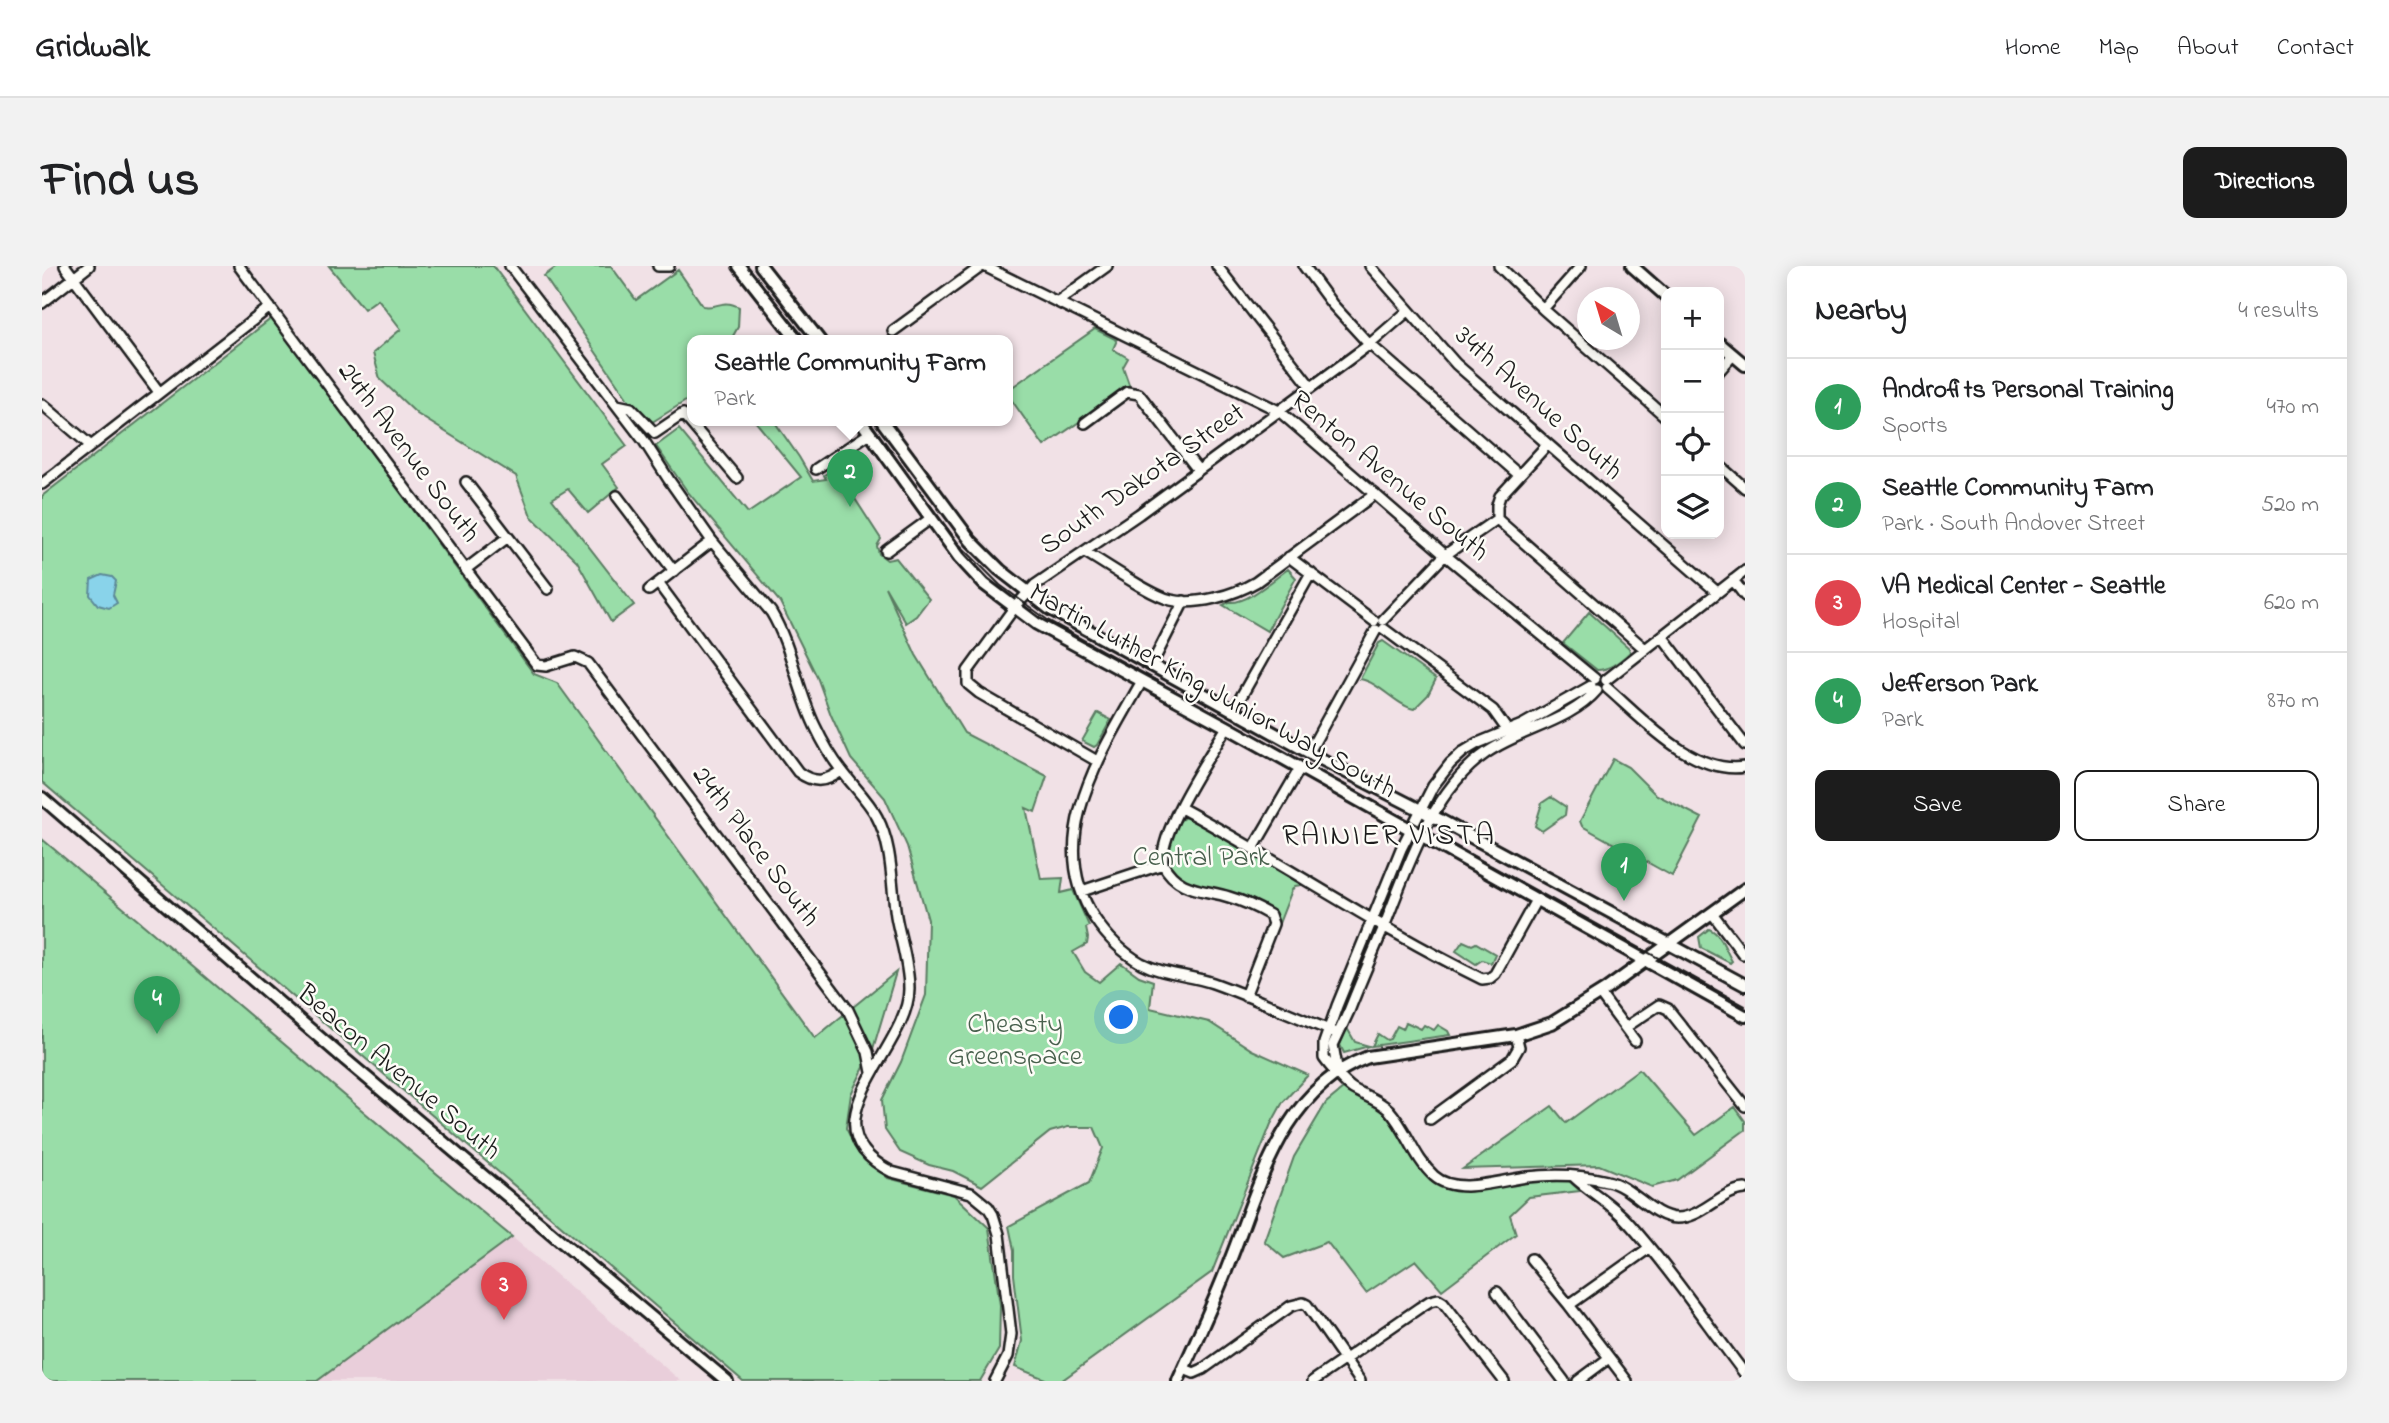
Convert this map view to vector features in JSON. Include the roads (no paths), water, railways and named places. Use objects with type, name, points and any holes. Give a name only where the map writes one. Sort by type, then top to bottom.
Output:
[{"type":"main road","points":[[740,266],[789,335]]},
{"type":"main road","points":[[761,266],[815,335]]},
{"type":"main road","points":[[1632,266],[1661,292]]},
{"type":"main road","points":[[1736,354],[1745,365]]},
{"type":"main road","name":"Martin Luther King Junior Way South","points":[[865,426],[959,557],[985,584],[1014,608],[1056,635],[1227,727],[1745,1016]]},
{"type":"main road","name":"Martin Luther King Junior Way South","points":[[886,426],[971,541],[1027,593],[1063,617],[1745,985]]},
{"type":"main road","name":"Beacon Avenue South","points":[[42,798],[330,1047],[727,1381]]},
{"type":"main road","points":[[1178,1381],[1221,1286],[1283,1131],[1307,1098],[1353,1063],[1383,1054],[1516,1035],[1552,1023],[1600,994],[1745,889]]},
{"type":"street","points":[[65,266],[159,392]]},
{"type":"street","points":[[42,303],[89,266]]},
{"type":"street","name":"24th Avenue South","points":[[239,266],[537,665],[541,667],[575,657],[583,659]]},
{"type":"street","points":[[510,266],[644,440],[712,541],[753,589],[779,625],[813,722],[841,771],[870,805],[881,827],[889,860],[909,990],[901,1021],[861,1094],[856,1111],[856,1135],[863,1150],[892,1172],[971,1193],[988,1207],[997,1224],[1011,1335],[1008,1356],[995,1381]]},
{"type":"street","points":[[659,266],[670,266]]},
{"type":"street","points":[[893,331],[983,266]]},
{"type":"street","name":"Renton Avenue South","points":[[983,266],[1279,411],[1599,685],[1691,758],[1722,767],[1745,767]]},
{"type":"street","points":[[1057,302],[1107,266]]},
{"type":"street","points":[[1217,266],[1311,387]]},
{"type":"street","points":[[1304,266],[1332,304],[1370,344],[1518,474]]},
{"type":"street","name":"34th Avenue South","points":[[1370,266],[1456,364],[1717,592]]},
{"type":"street","points":[[1499,266],[1543,309],[1661,413]]},
{"type":"street","points":[[1543,309],[1581,266]]},
{"type":"street","points":[[42,484],[270,307]]},
{"type":"street","name":"South Dakota Street","points":[[1097,761],[979,693],[968,684],[968,671],[1027,593],[1370,344],[1408,311]]},
{"type":"street","points":[[1085,423],[1127,392],[1139,394],[1198,470]]},
{"type":"street","points":[[42,404],[91,446]]},
{"type":"street","points":[[617,405],[631,408],[655,433],[683,414],[687,419]]},
{"type":"street","points":[[693,426],[737,478]]},
{"type":"street","points":[[816,469],[870,433]]},
{"type":"street","points":[[1547,445],[1500,496],[1497,519],[1645,649]]},
{"type":"street","points":[[1724,469],[1745,488]]},
{"type":"street","points":[[466,482],[548,589]]},
{"type":"street","points":[[1084,552],[1163,597],[1184,601],[1219,597],[1243,589],[1375,494]]},
{"type":"street","points":[[617,496],[674,570]]},
{"type":"street","points":[[886,551],[930,519]]},
{"type":"street","points":[[1309,752],[1379,625],[1445,555],[1497,519]]},
{"type":"street","points":[[466,569],[508,537]]},
{"type":"street","points":[[712,541],[654,586],[798,772],[804,777],[825,781],[841,771]]},
{"type":"street","points":[[1289,557],[1493,710],[1510,734]]},
{"type":"street","points":[[1745,571],[1599,685],[1510,734],[1461,775],[1432,817],[1416,833],[1373,919],[1333,1031],[1333,1050],[1338,1073],[1349,1087],[1387,1108],[1399,1122],[1427,1168],[1441,1181],[1462,1185],[1527,1177],[1586,1177],[1618,1184],[1670,1217],[1684,1217],[1700,1212],[1730,1194],[1745,1189]]},
{"type":"street","points":[[1233,710],[1311,573]]},
{"type":"street","points":[[1733,580],[1745,596]]},
{"type":"street","points":[[1151,666],[1184,601]]},
{"type":"street","points":[[1662,636],[1745,745]]},
{"type":"street","name":"24th Place South","points":[[583,659],[848,1010],[868,1052],[872,1072]]},
{"type":"street","points":[[1142,681],[1097,761],[1082,800],[1075,836],[1076,862],[1082,891],[1091,912],[1107,936],[1132,957],[1160,970],[1202,980],[1333,1031]]},
{"type":"street","points":[[1227,727],[1181,808],[1162,850],[1163,864],[1169,874],[1186,888],[1228,897],[1268,914],[1271,918],[1273,924],[1245,996]]},
{"type":"street","points":[[1333,1031],[1384,925],[1416,833],[1420,810],[1433,786],[1457,758],[1478,743],[1510,734]]},
{"type":"street","points":[[1254,848],[1300,768]]},
{"type":"street","points":[[1181,808],[1478,976],[1490,978],[1497,971],[1536,900]]},
{"type":"street","points":[[1082,891],[1163,864]]},
{"type":"street","points":[[1712,913],[1743,954]]},
{"type":"street","points":[[1600,994],[1635,1041]]},
{"type":"street","points":[[1626,1027],[1659,1005],[1668,1009],[1744,1107]]},
{"type":"street","points":[[1430,1119],[1512,1059],[1519,1047],[1516,1035]]},
{"type":"street","points":[[1574,1177],[1616,1210],[1649,1248],[1745,1374]]},
{"type":"street","points":[[1569,1305],[1649,1248]]},
{"type":"street","points":[[1531,1259],[1627,1381]]},
{"type":"street","points":[[1497,1292],[1564,1381]]},
{"type":"street","points":[[1313,1381],[1430,1301],[1438,1299],[1504,1381]]},
{"type":"street","points":[[1184,1369],[1194,1373],[1203,1369],[1291,1306],[1303,1303],[1360,1381]]},
{"type":"street","points":[[1578,1381],[1609,1359]]},
{"type":"water","points":[[102,575],[112,577],[116,581],[113,595],[117,603],[109,608],[98,605],[90,595],[91,580]]},
{"type":"tram line","points":[[747,266],[801,335]]},
{"type":"tram line","points":[[872,426],[959,544],[1000,585],[1049,621],[1745,1006]]},
{"type":"place","name":"Seattle Community Farm","points":[[850,507]]},
{"type":"place","name":"Androfits Personal Training","points":[[1624,901]]},
{"type":"place","name":"Jefferson Park","points":[[157,1034]]},
{"type":"place","name":"VA Medical Center - Seattle","points":[[504,1320]]},
{"type":"district","name":"RAINIER VISTA","points":[[1389,837]]},
{"type":"park label","name":"Central Park","points":[[1201,858]]},
{"type":"park label","name":"Cheasty Greenspace","points":[[1015,1041]]}]
